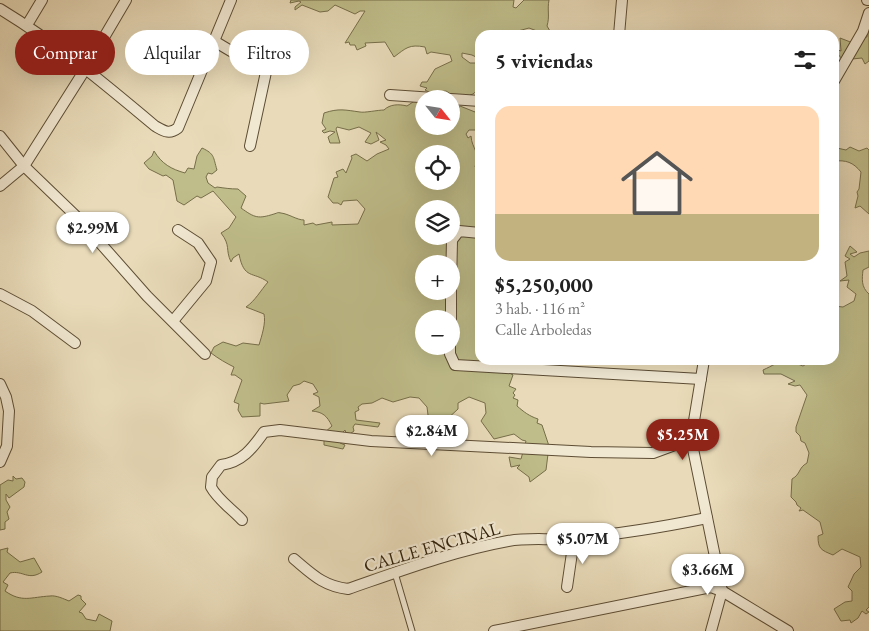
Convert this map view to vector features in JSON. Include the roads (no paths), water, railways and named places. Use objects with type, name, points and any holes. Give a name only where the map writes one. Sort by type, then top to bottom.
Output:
[{"type":"street","points":[[27,25],[42,0]]},
{"type":"street","points":[[108,30],[126,0]]},
{"type":"street","points":[[219,30],[231,0]]},
{"type":"street","points":[[620,30],[622,0]]},
{"type":"street","points":[[0,9],[34,30]]},
{"type":"street","points":[[839,73],[863,31],[869,13]]},
{"type":"street","points":[[219,44],[266,72],[250,146]]},
{"type":"street","points":[[0,186],[24,166],[82,75]]},
{"type":"street","points":[[94,75],[166,133],[178,128],[200,75]]},
{"type":"street","points":[[390,95],[415,97]]},
{"type":"street","points":[[460,100],[475,101]]},
{"type":"street","points":[[0,136],[24,166],[79,219],[147,296],[205,354]]},
{"type":"street","points":[[173,322],[206,281],[211,262],[198,243],[178,230]]},
{"type":"street","points":[[452,255],[452,240],[459,231],[475,233]]},
{"type":"street","points":[[0,294],[32,311],[75,343]]},
{"type":"street","points":[[450,355],[455,365],[701,379]]},
{"type":"street","points":[[703,365],[691,439],[722,592],[711,631]]},
{"type":"street","points":[[0,384],[6,397],[9,411],[7,446],[0,462]]},
{"type":"street","points":[[242,520],[211,488],[212,477],[221,465],[231,464],[244,457],[264,432],[280,430],[371,441],[591,452],[653,452],[691,439]]},
{"type":"street","name":"CALLE ENCINAL","points":[[294,559],[319,580],[335,587],[348,588],[445,557],[509,541],[574,539],[659,528],[707,518]]},
{"type":"street","points":[[567,587],[574,539]]},
{"type":"street","points":[[494,631],[711,587],[788,631]]},
{"type":"lane","points":[[396,573],[412,631]]}]
